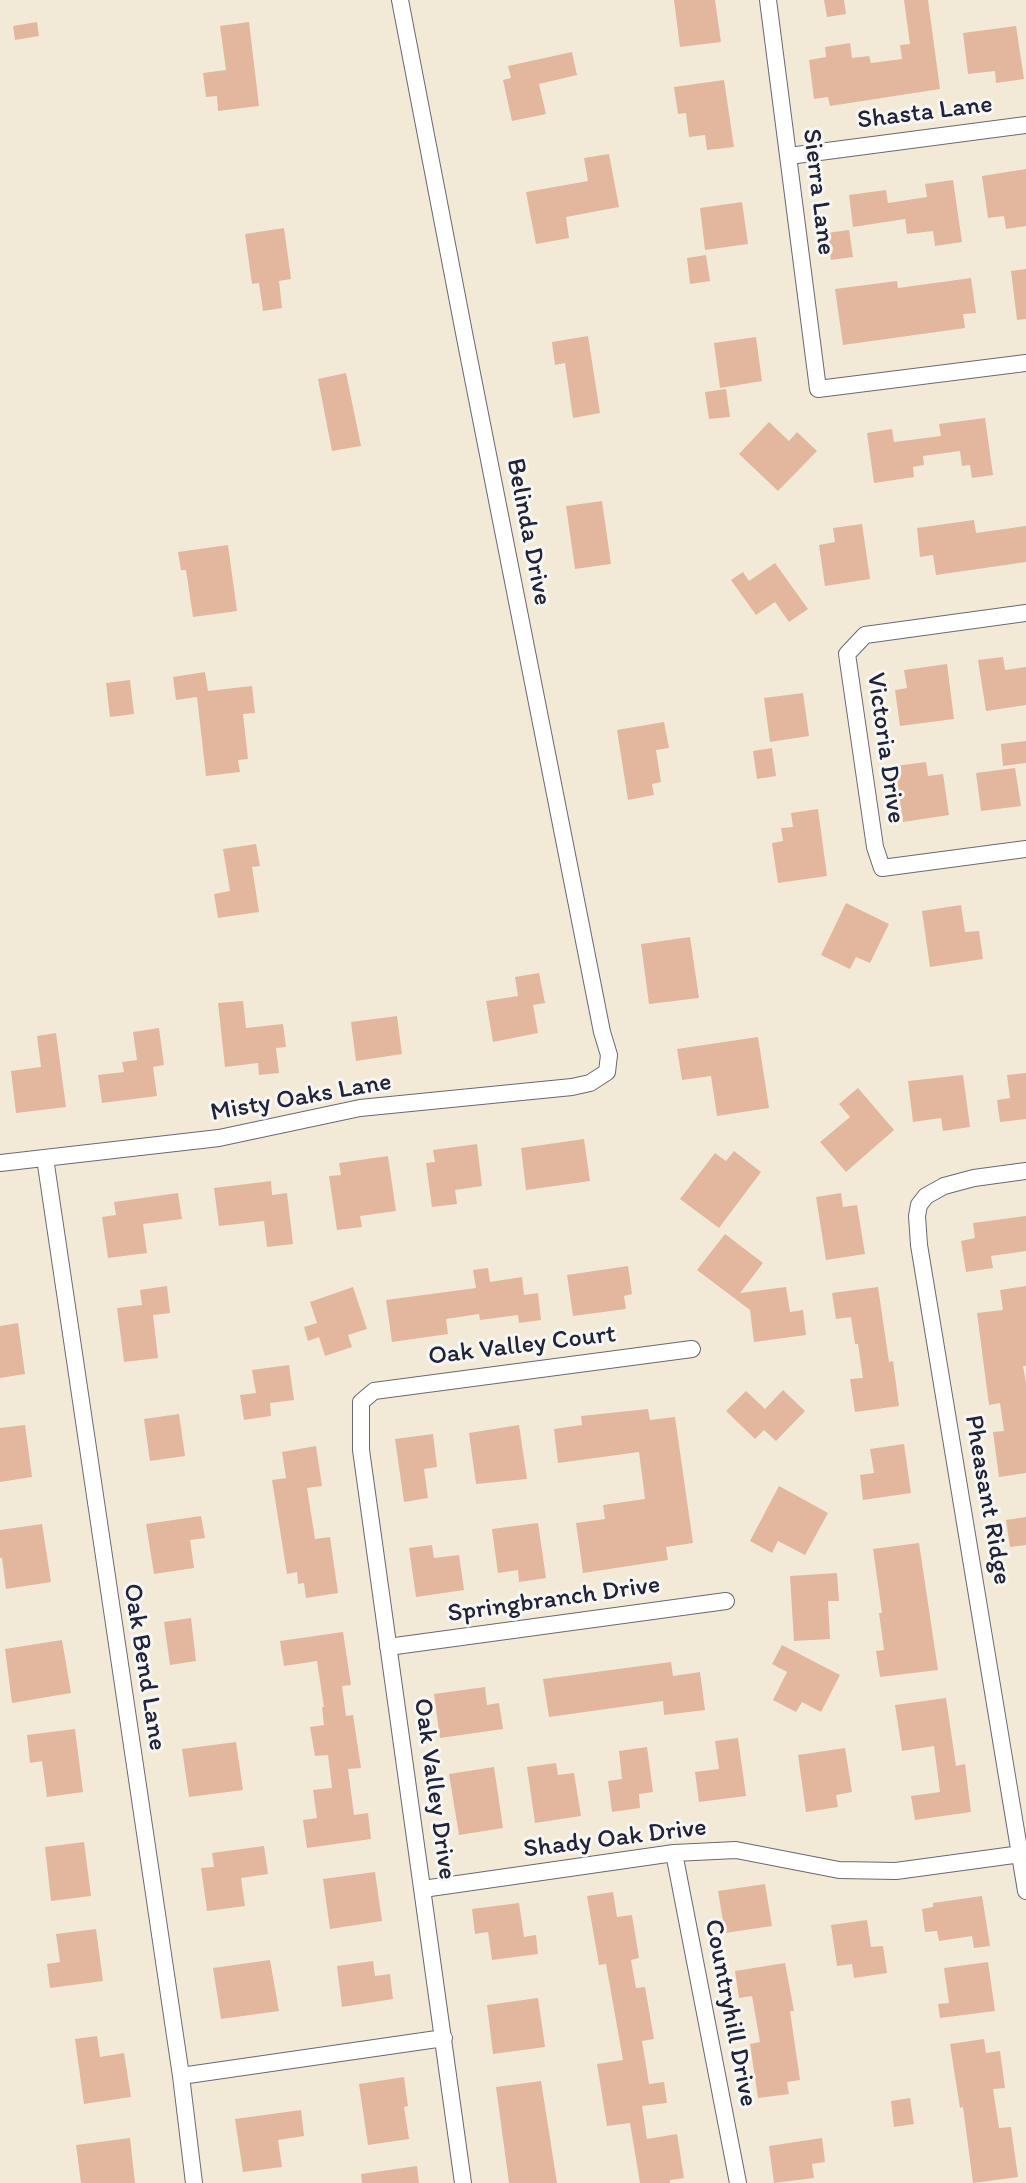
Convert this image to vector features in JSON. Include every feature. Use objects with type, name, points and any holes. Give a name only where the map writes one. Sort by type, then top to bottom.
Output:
[{"type":"street","name":"Belinda Drive","points":[[400,0],[523,634],[609,1055],[607,1072]]},
{"type":"street","name":"Sierra Lane","points":[[768,0],[818,390],[1026,363]]},
{"type":"street","name":"Shasta Lane","points":[[789,156],[1026,125]]},
{"type":"street","name":"Victoria Drive","points":[[1026,613],[865,635],[847,654],[875,847],[882,868],[1026,849]]},
{"type":"street","name":"Misty Oaks Lane","points":[[0,1163],[219,1138],[360,1108],[572,1087],[590,1083],[607,1072]]},
{"type":"street","name":"Oak Bend Lane","points":[[45,1158],[61,1283],[181,2076],[194,2183]]},
{"type":"street","name":"Pheasant Ridge","points":[[1026,1171],[944,1186],[926,1196],[917,1216],[919,1245],[1026,1891]]},
{"type":"street","name":"Oak Valley Court","points":[[361,1402],[374,1391],[692,1349]]},
{"type":"street","name":"Oak Valley Drive","points":[[361,1402],[361,1450],[463,2183]]},
{"type":"street","name":"Springbranch Drive","points":[[388,1647],[726,1601]]},
{"type":"street","name":"Shady Oak Drive","points":[[424,1889],[674,1853],[736,1850],[839,1870],[896,1871],[1021,1854]]},
{"type":"street","name":"Countryhill Drive","points":[[674,1853],[738,2183]]},
{"type":"street","points":[[181,2076],[444,2038]]},
{"type":"building","points":[[674,0],[715,0],[721,42],[680,47]]},
{"type":"building","points":[[824,0],[844,0],[846,14],[827,17]]},
{"type":"building","points":[[904,0],[928,0],[940,89],[830,106],[828,97],[814,99],[809,60],[826,57],[825,47],[850,43],[852,58],[869,56],[871,63],[902,59],[900,45],[910,44]]},
{"type":"building","points":[[37,22],[39,36],[15,40],[13,26]]},
{"type":"building","points":[[249,22],[259,106],[218,111],[217,96],[206,97],[203,73],[226,70],[220,26]]},
{"type":"building","points":[[1016,26],[1024,79],[996,83],[995,71],[968,74],[963,33]]},
{"type":"building","points":[[572,52],[577,75],[539,84],[546,114],[512,121],[503,80],[511,78],[508,66]]},
{"type":"building","points":[[724,80],[734,147],[707,150],[705,135],[689,137],[686,113],[678,114],[674,87]]},
{"type":"building","points":[[609,154],[619,207],[566,217],[569,238],[536,244],[526,192],[588,181],[584,158]]},
{"type":"building","points":[[1026,169],[1026,226],[1006,229],[1004,216],[988,218],[982,176]]},
{"type":"building","points":[[953,180],[962,242],[935,246],[933,231],[907,234],[905,219],[853,227],[849,195],[886,190],[888,203],[927,197],[925,184]]},
{"type":"building","points":[[742,202],[748,244],[705,250],[700,208]]},
{"type":"building","points":[[284,228],[291,279],[279,281],[282,308],[263,311],[259,283],[252,284],[245,234]]},
{"type":"building","points":[[849,230],[853,257],[831,260],[827,233]]},
{"type":"building","points":[[706,255],[710,281],[690,284],[687,258]]},
{"type":"building","points":[[1026,269],[1026,319],[1017,320],[1011,271]]},
{"type":"building","points":[[971,278],[976,313],[963,314],[965,328],[843,345],[835,289],[897,281],[898,288]]},
{"type":"building","points":[[588,336],[600,413],[573,418],[565,363],[555,365],[552,342]]},
{"type":"building","points":[[756,337],[762,381],[720,388],[714,343]]},
{"type":"building","points":[[346,373],[361,446],[332,451],[318,379]]},
{"type":"building","points":[[726,389],[730,417],[709,419],[705,392]]},
{"type":"building","points":[[985,418],[993,475],[972,478],[970,465],[962,466],[960,451],[923,456],[924,465],[913,467],[914,477],[874,483],[867,433],[892,429],[894,442],[941,436],[939,424]]},
{"type":"building","points":[[769,422],[789,441],[797,432],[817,451],[778,491],[739,454]]},
{"type":"building","points":[[602,501],[611,564],[575,569],[566,506]]},
{"type":"building","points":[[974,520],[976,533],[1026,526],[1026,562],[936,575],[933,555],[920,557],[917,528]]},
{"type":"building","points":[[862,524],[870,579],[825,586],[819,545],[835,542],[833,528]]},
{"type":"building","points":[[228,545],[237,611],[193,617],[186,570],[181,570],[178,552]]},
{"type":"building","points":[[775,563],[808,609],[789,622],[775,602],[756,615],[731,580],[743,572],[749,581]]},
{"type":"building","points":[[1003,657],[1005,670],[1026,667],[1026,705],[986,711],[978,660]]},
{"type":"building","points":[[947,664],[954,719],[900,726],[895,690],[907,688],[904,670]]},
{"type":"building","points":[[205,672],[208,691],[252,686],[255,713],[243,714],[248,759],[238,760],[240,772],[206,776],[197,697],[176,700],[173,677]]},
{"type":"building","points":[[130,680],[134,714],[110,717],[106,683]]},
{"type":"building","points":[[803,693],[809,736],[770,742],[764,698]]},
{"type":"building","points":[[664,722],[669,748],[656,750],[661,782],[652,784],[654,795],[628,800],[617,730]]},
{"type":"building","points":[[1026,741],[1026,763],[1003,766],[1001,744]]},
{"type":"building","points":[[772,748],[776,776],[757,779],[753,751]]},
{"type":"building","points":[[926,762],[928,776],[943,774],[949,815],[903,822],[895,766]]},
{"type":"building","points":[[1015,768],[1021,806],[981,811],[976,773]]},
{"type":"building","points":[[818,809],[827,876],[778,883],[772,843],[783,841],[781,828],[793,827],[791,813]]},
{"type":"building","points":[[256,844],[260,866],[252,867],[259,912],[218,918],[214,894],[230,891],[223,849]]},
{"type":"building","points":[[846,903],[889,924],[870,963],[856,957],[850,969],[821,955]]},
{"type":"building","points":[[961,905],[965,932],[979,931],[983,959],[930,967],[922,911]]},
{"type":"building","points":[[690,937],[699,998],[649,1004],[641,944]]},
{"type":"building","points":[[539,973],[545,1003],[533,1005],[538,1033],[493,1042],[486,1001],[518,996],[515,977]]},
{"type":"building","points":[[243,1001],[246,1028],[283,1024],[286,1047],[276,1048],[279,1073],[259,1075],[258,1063],[225,1067],[218,1003]]},
{"type":"building","points":[[397,1016],[402,1054],[356,1061],[351,1022]]},
{"type":"building","points":[[159,1028],[164,1065],[153,1067],[157,1096],[102,1103],[98,1075],[124,1072],[122,1062],[137,1060],[133,1032]]},
{"type":"building","points":[[56,1033],[66,1107],[16,1113],[11,1071],[41,1067],[37,1036]]},
{"type":"building","points":[[758,1037],[769,1108],[717,1116],[711,1076],[682,1080],[677,1049]]},
{"type":"building","points":[[1026,1073],[1026,1119],[1000,1122],[997,1100],[1010,1098],[1007,1075]]},
{"type":"building","points":[[963,1075],[970,1127],[943,1131],[941,1118],[913,1122],[908,1081]]},
{"type":"building","points":[[858,1088],[894,1130],[846,1172],[820,1142],[850,1117],[839,1104]]},
{"type":"building","points":[[584,1139],[590,1181],[526,1190],[521,1148]]},
{"type":"building","points":[[477,1144],[482,1186],[455,1190],[457,1204],[432,1207],[426,1163],[435,1162],[433,1150]]},
{"type":"building","points":[[734,1151],[761,1172],[719,1228],[680,1199],[715,1153],[726,1161]]},
{"type":"building","points":[[388,1156],[396,1211],[360,1216],[362,1227],[337,1230],[329,1176],[341,1175],[339,1163]]},
{"type":"building","points":[[271,1181],[272,1195],[287,1193],[293,1244],[267,1247],[264,1221],[219,1226],[214,1188]]},
{"type":"building","points":[[178,1193],[182,1219],[143,1224],[147,1253],[108,1258],[102,1217],[116,1215],[114,1202]]},
{"type":"building","points":[[841,1193],[843,1207],[857,1205],[865,1254],[826,1260],[816,1197]]},
{"type":"building","points":[[1026,1216],[1026,1251],[991,1256],[993,1268],[966,1272],[961,1241],[975,1238],[973,1223]]},
{"type":"building","points":[[725,1234],[763,1263],[740,1293],[786,1287],[790,1312],[803,1310],[806,1335],[754,1342],[750,1310],[697,1270]]},
{"type":"building","points":[[628,1266],[632,1294],[624,1296],[626,1309],[573,1316],[567,1275]]},
{"type":"building","points":[[488,1268],[490,1282],[522,1277],[524,1295],[538,1293],[541,1320],[519,1323],[518,1315],[480,1320],[479,1314],[446,1319],[448,1334],[392,1342],[386,1300],[476,1288],[473,1270]]},
{"type":"building","points":[[167,1286],[170,1313],[153,1315],[158,1358],[124,1362],[117,1308],[142,1305],[140,1290]]},
{"type":"building","points":[[1026,1286],[1026,1366],[1023,1366],[1026,1383],[1026,1473],[999,1477],[993,1432],[1004,1431],[1000,1403],[989,1405],[977,1313],[1003,1310],[1000,1290]]},
{"type":"building","points":[[353,1287],[367,1329],[348,1335],[352,1347],[325,1356],[319,1337],[308,1341],[304,1327],[317,1323],[310,1302]]},
{"type":"building","points":[[878,1287],[889,1362],[893,1361],[899,1406],[855,1412],[850,1379],[863,1378],[858,1344],[855,1344],[851,1317],[836,1319],[832,1293]]},
{"type":"building","points":[[18,1323],[25,1374],[0,1378],[0,1326]]},
{"type":"building","points":[[289,1365],[294,1400],[270,1403],[271,1416],[244,1420],[240,1395],[256,1393],[252,1370]]},
{"type":"building","points":[[783,1390],[805,1411],[776,1441],[764,1430],[755,1439],[726,1411],[746,1391],[765,1409]]},
{"type":"building","points":[[648,1409],[650,1420],[675,1417],[693,1543],[666,1547],[668,1560],[583,1573],[576,1523],[605,1519],[603,1505],[645,1499],[639,1452],[558,1463],[554,1429],[582,1425],[581,1416]]},
{"type":"building","points":[[179,1414],[185,1456],[150,1461],[144,1419]]},
{"type":"building","points":[[25,1425],[32,1477],[0,1482],[0,1428]]},
{"type":"building","points":[[519,1425],[527,1479],[476,1484],[469,1433]]},
{"type":"building","points":[[433,1434],[437,1467],[424,1469],[428,1498],[404,1502],[395,1439]]},
{"type":"building","points":[[904,1444],[911,1493],[863,1500],[860,1475],[874,1473],[870,1449]]},
{"type":"building","points":[[316,1446],[322,1486],[307,1488],[315,1539],[330,1537],[338,1593],[306,1598],[304,1583],[298,1584],[297,1572],[287,1574],[272,1480],[286,1478],[282,1452]]},
{"type":"building","points":[[779,1486],[828,1513],[805,1555],[778,1541],[772,1553],[750,1541]]},
{"type":"building","points":[[201,1516],[205,1538],[190,1540],[194,1568],[154,1574],[146,1524]]},
{"type":"building","points":[[1026,1517],[1026,1545],[1010,1547],[1006,1520]]},
{"type":"building","points":[[538,1523],[546,1578],[519,1582],[518,1570],[498,1573],[492,1529]]},
{"type":"building","points":[[42,1524],[51,1582],[6,1589],[0,1558],[0,1530]]},
{"type":"building","points":[[919,1543],[938,1670],[880,1677],[876,1651],[884,1650],[879,1613],[882,1613],[873,1549]]},
{"type":"building","points":[[432,1545],[434,1558],[459,1555],[464,1590],[416,1597],[409,1548]]},
{"type":"building","points":[[837,1573],[839,1601],[828,1601],[830,1639],[794,1641],[790,1576]]},
{"type":"building","points":[[191,1618],[196,1661],[170,1665],[164,1622]]},
{"type":"building","points":[[343,1632],[351,1685],[342,1686],[346,1716],[353,1715],[361,1768],[348,1769],[354,1815],[368,1813],[371,1839],[307,1848],[303,1820],[317,1818],[313,1790],[332,1788],[328,1755],[315,1756],[310,1727],[324,1725],[324,1707],[317,1661],[284,1666],[280,1641]]},
{"type":"building","points":[[62,1640],[71,1693],[12,1703],[5,1649]]},
{"type":"building","points":[[782,1645],[840,1675],[821,1712],[802,1702],[796,1712],[773,1700],[787,1672],[772,1664]]},
{"type":"building","points":[[671,1662],[673,1676],[700,1672],[705,1710],[664,1715],[663,1701],[549,1717],[543,1679]]},
{"type":"building","points":[[485,1687],[487,1705],[499,1703],[503,1729],[440,1738],[434,1694]]},
{"type":"building","points":[[946,1698],[956,1766],[965,1764],[971,1812],[915,1820],[911,1796],[940,1792],[934,1746],[902,1751],[895,1705]]},
{"type":"building","points":[[75,1729],[83,1792],[47,1797],[42,1761],[30,1763],[27,1735]]},
{"type":"building","points":[[738,1738],[746,1796],[699,1802],[695,1772],[719,1769],[715,1741]]},
{"type":"building","points":[[236,1742],[243,1790],[189,1797],[182,1749]]},
{"type":"building","points":[[647,1747],[653,1792],[639,1794],[640,1808],[612,1812],[608,1781],[622,1779],[619,1751]]},
{"type":"building","points":[[845,1748],[852,1792],[836,1795],[838,1807],[806,1812],[798,1755]]},
{"type":"building","points":[[556,1763],[558,1775],[574,1773],[581,1816],[535,1823],[527,1767]]},
{"type":"building","points":[[494,1767],[503,1828],[459,1835],[449,1774]]},
{"type":"building","points":[[84,1842],[91,1896],[51,1901],[45,1847]]},
{"type":"building","points":[[264,1846],[268,1874],[241,1878],[245,1906],[207,1911],[201,1868],[214,1867],[212,1853]]},
{"type":"building","points":[[375,1872],[382,1921],[330,1929],[323,1879]]},
{"type":"building","points":[[765,1884],[772,1926],[725,1933],[718,1891]]},
{"type":"building","points":[[613,1892],[617,1917],[632,1915],[639,1958],[631,1960],[636,1988],[645,1987],[654,2039],[642,2041],[649,2084],[664,2082],[667,2103],[642,2106],[647,2139],[677,2134],[684,2178],[670,2180],[670,2183],[640,2183],[630,2123],[607,2126],[597,2064],[623,2060],[606,1964],[599,1965],[587,1896]]},
{"type":"building","points":[[982,1896],[990,1946],[974,1948],[972,1936],[939,1941],[937,1931],[925,1932],[922,1909],[933,1907],[933,1903]]},
{"type":"building","points":[[519,1903],[524,1937],[536,1935],[538,1954],[492,1960],[488,1932],[475,1934],[472,1909]]},
{"type":"building","points":[[867,1920],[871,1947],[883,1946],[887,1973],[854,1978],[852,1964],[837,1966],[831,1925]]},
{"type":"building","points":[[96,1929],[103,1981],[50,1988],[47,1964],[60,1962],[56,1934]]},
{"type":"building","points":[[270,1960],[279,2011],[221,2019],[213,1968]]},
{"type":"building","points":[[373,1961],[375,1976],[390,1974],[393,1999],[342,2007],[337,1966]]},
{"type":"building","points":[[988,1962],[995,2011],[940,2018],[938,2004],[949,2003],[944,1968]]},
{"type":"building","points":[[785,1963],[794,2011],[790,2011],[800,2080],[787,2082],[789,2094],[758,2098],[750,2044],[760,2042],[752,1996],[739,1998],[735,1971]]},
{"type":"building","points":[[538,1998],[545,2047],[493,2054],[487,2005]]},
{"type":"building","points":[[97,2036],[100,2057],[124,2053],[131,2097],[84,2104],[75,2039]]},
{"type":"building","points":[[984,2039],[986,2053],[1000,2051],[1005,2088],[993,2089],[999,2128],[1011,2127],[1018,2177],[973,2183],[963,2107],[960,2108],[950,2044]]},
{"type":"building","points":[[404,2077],[408,2106],[404,2107],[409,2139],[368,2145],[359,2084]]},
{"type":"building","points":[[541,2081],[557,2183],[509,2183],[496,2087]]},
{"type":"building","points":[[910,2098],[914,2124],[894,2127],[891,2101]]},
{"type":"building","points":[[301,2110],[304,2136],[278,2140],[282,2167],[243,2172],[235,2119]]},
{"type":"building","points":[[130,2138],[135,2183],[81,2183],[76,2145]]},
{"type":"building","points":[[822,2138],[825,2162],[812,2164],[814,2178],[774,2183],[769,2146]]},
{"type":"building","points":[[417,2166],[419,2183],[362,2183],[361,2174]]}]
